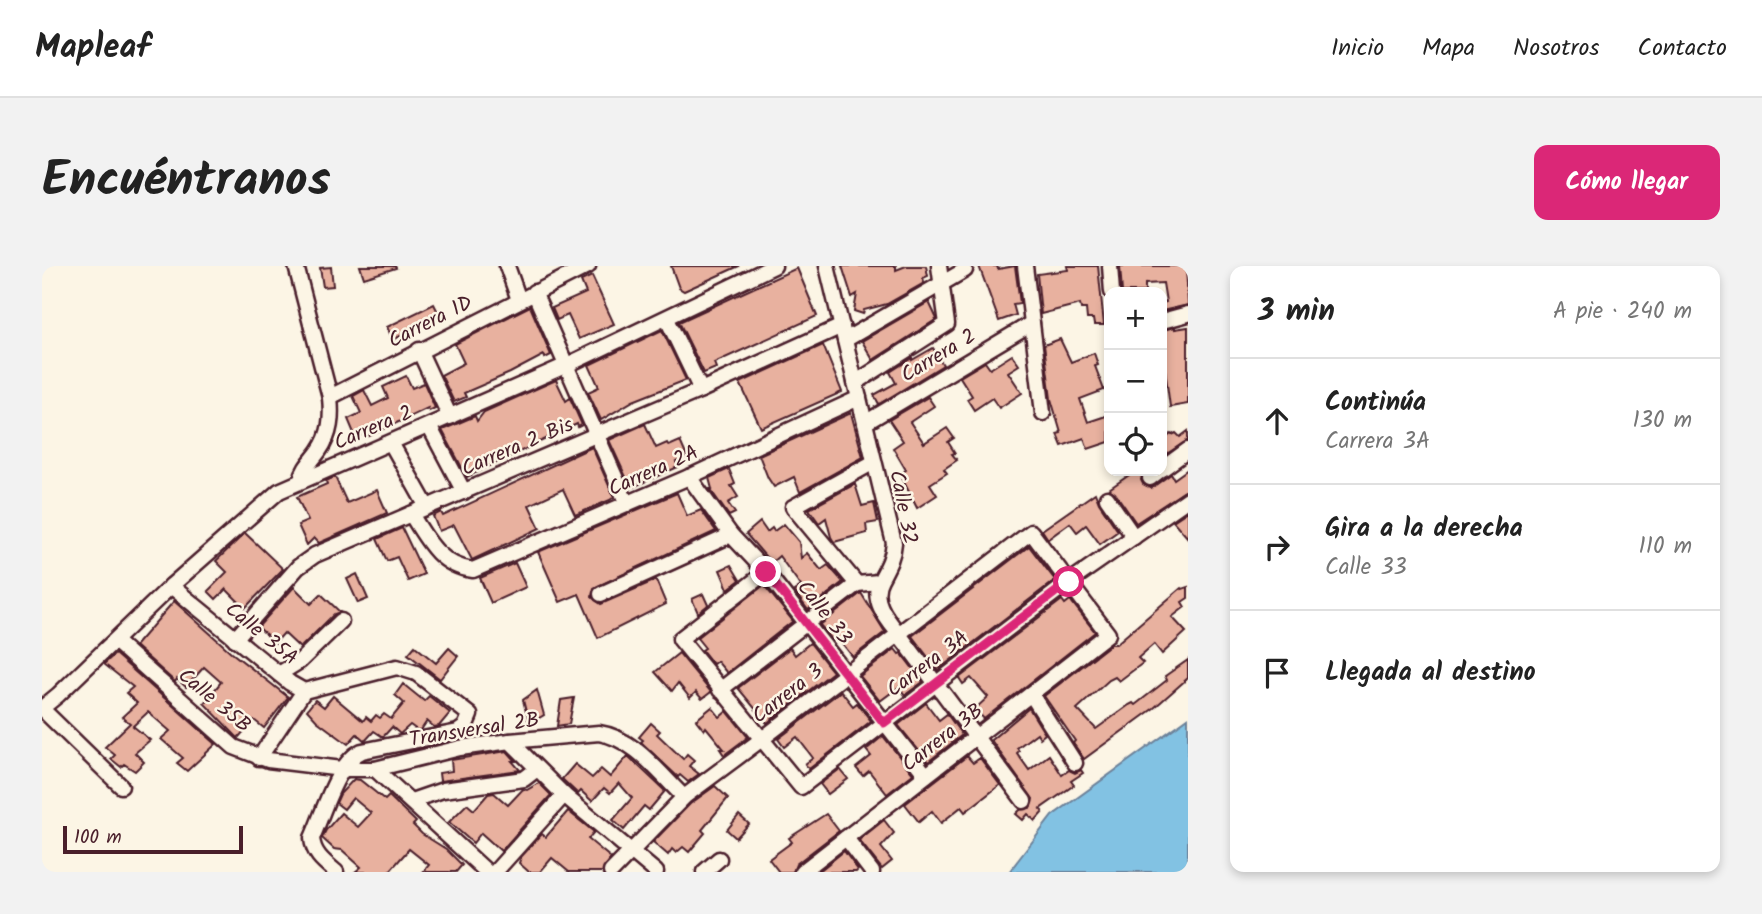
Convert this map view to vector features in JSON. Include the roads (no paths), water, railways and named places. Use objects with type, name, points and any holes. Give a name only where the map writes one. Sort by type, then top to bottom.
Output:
[{"type":"street","points":[[296,266],[330,397],[332,418],[327,437],[306,466],[302,480]]},
{"type":"street","points":[[507,266],[519,299]]},
{"type":"street","name":"Carrera 1D","points":[[330,397],[588,266]]},
{"type":"street","name":"Carrera 2","points":[[42,708],[171,586],[279,491],[567,365],[774,266]]},
{"type":"street","name":"Calle 32","points":[[827,266],[894,543],[893,555],[879,582]]},
{"type":"street","points":[[939,266],[942,285]]},
{"type":"street","points":[[1025,266],[1043,413]]},
{"type":"street","points":[[1110,266],[1112,287]]},
{"type":"street","points":[[843,333],[942,285],[965,270]]},
{"type":"street","name":"Carrera 2A","points":[[411,514],[433,548],[449,563],[460,569],[473,570],[689,477],[857,390],[947,324],[942,285]]},
{"type":"street","points":[[534,292],[626,504]]},
{"type":"street","points":[[1167,320],[1188,314]]},
{"type":"street","points":[[667,319],[701,390]]},
{"type":"street","name":"Carrera 2","points":[[865,423],[1032,323]]},
{"type":"street","name":"Carrera 2 Bis","points":[[235,639],[298,567],[315,555],[701,390],[843,333]]},
{"type":"street","points":[[419,350],[450,417]]},
{"type":"street","points":[[429,426],[464,492]]},
{"type":"street","points":[[391,443],[427,507]]},
{"type":"street","points":[[1167,466],[1188,450]]},
{"type":"street","points":[[857,584],[793,507],[874,462]]},
{"type":"street","name":"Calle 33","points":[[689,477],[731,535],[807,622],[926,775]]},
{"type":"street","points":[[1107,498],[1134,537]]},
{"type":"street","name":"Carrera 3A","points":[[766,572],[680,639],[801,787],[1069,582],[1188,499]]},
{"type":"street","name":"Carrera 3","points":[[611,872],[684,797],[1031,531],[1069,582]]},
{"type":"street","points":[[601,594],[731,535]]},
{"type":"street","points":[[720,690],[857,584],[879,582],[879,605],[1024,802]]},
{"type":"street","name":"Carrera 3B","points":[[802,872],[1108,634],[1069,582]]},
{"type":"street","name":"Calle 35A","points":[[171,586],[279,674],[304,691],[397,667],[406,668],[426,680],[470,715],[465,727],[458,732],[362,751],[353,755],[342,769]]},
{"type":"street","points":[[279,674],[300,661],[341,621]]},
{"type":"street","name":"Calle 35B","points":[[115,641],[234,747],[259,758],[342,769]]},
{"type":"street","points":[[259,758],[304,691]]},
{"type":"street","points":[[1031,694],[1074,763]]},
{"type":"street","points":[[42,708],[121,786]]},
{"type":"street","name":"Transversal 2B","points":[[342,769],[375,769],[460,748],[599,733],[626,742],[684,797]]},
{"type":"street","points":[[510,741],[564,794],[656,872]]},
{"type":"street","points":[[336,872],[318,856],[313,848],[312,838],[342,769]]},
{"type":"street","points":[[375,769],[487,872]]},
{"type":"street","points":[[411,801],[443,790],[524,779],[537,769]]},
{"type":"street","points":[[495,872],[564,794]]},
{"type":"street","points":[[846,838],[872,872]]},
{"type":"street","points":[[704,872],[719,859]]},
{"type":"water","points":[[1188,718],[1188,872],[1009,872],[1052,816]]}]
